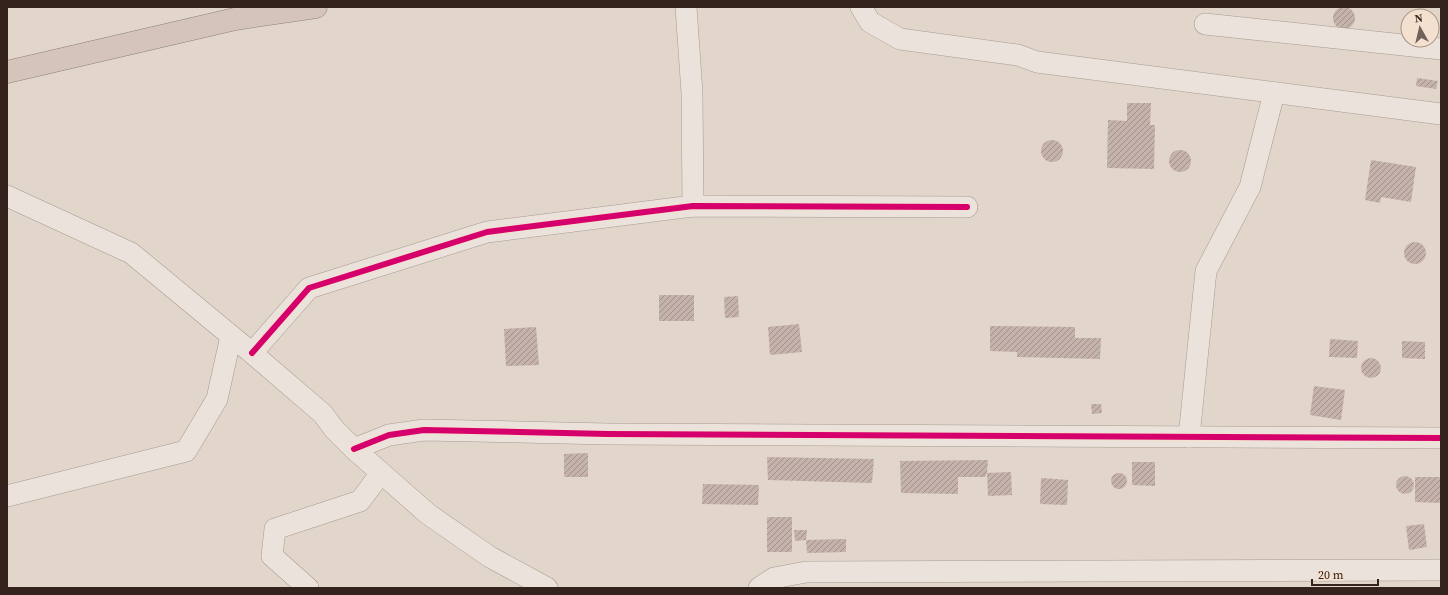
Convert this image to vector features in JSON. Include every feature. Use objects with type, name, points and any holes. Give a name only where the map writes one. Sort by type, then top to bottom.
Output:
[{"type":"highway","points":[[7,72],[235,19],[316,7]]},
{"type":"street","points":[[686,7],[692,93],[693,206]]},
{"type":"street","points":[[861,7],[870,22],[900,39],[1018,55],[1037,62],[1441,114]]},
{"type":"street","points":[[1205,24],[1441,49]]},
{"type":"street","points":[[1189,436],[1206,271],[1250,187],[1274,93]]},
{"type":"street","points":[[7,196],[131,253],[323,414],[334,429],[354,449],[428,514],[490,557],[547,588]]},
{"type":"street","points":[[252,353],[309,288],[487,232],[693,206],[967,208]]},
{"type":"street","points":[[7,496],[186,451],[217,399],[231,336]]},
{"type":"street","points":[[354,449],[389,435],[424,430],[616,434],[1441,438]]},
{"type":"street","points":[[308,588],[272,556],[275,529],[360,501],[381,473]]},
{"type":"street","points":[[759,588],[774,578],[806,572],[1441,570]]},
{"type":"building","points":[[1344,7],[1348,8],[1354,14],[1354,22],[1348,28],[1344,29],[1340,28],[1334,22],[1333,18],[1334,14],[1340,8]]},
{"type":"building","points":[[1417,78],[1438,81],[1436,89],[1416,86]]},
{"type":"building","points":[[1127,103],[1151,103],[1150,125],[1155,125],[1154,169],[1107,168],[1108,120],[1127,121]]},
{"type":"building","points":[[1052,140],[1060,143],[1063,151],[1060,159],[1052,162],[1044,159],[1041,151],[1044,143]]},
{"type":"building","points":[[1180,150],[1188,153],[1191,161],[1188,169],[1180,172],[1172,169],[1169,161],[1172,153]]},
{"type":"building","points":[[1371,160],[1416,167],[1411,202],[1381,197],[1380,203],[1365,200]]},
{"type":"building","points":[[1415,242],[1423,245],[1426,253],[1423,261],[1415,264],[1407,261],[1404,253],[1407,245]]},
{"type":"building","points":[[659,295],[694,295],[694,321],[659,321]]},
{"type":"building","points":[[738,296],[739,317],[725,318],[724,297]]},
{"type":"building","points":[[799,324],[802,352],[770,355],[768,327]]},
{"type":"building","points":[[990,326],[1075,327],[1075,338],[1101,338],[1100,359],[1017,357],[1017,352],[990,351]]},
{"type":"building","points":[[536,327],[539,365],[506,366],[504,329]]},
{"type":"building","points":[[1330,339],[1358,341],[1357,358],[1329,357]]},
{"type":"building","points":[[1402,341],[1425,342],[1425,359],[1402,358]]},
{"type":"building","points":[[1371,358],[1378,361],[1381,368],[1378,375],[1371,378],[1364,375],[1361,368],[1364,361]]},
{"type":"building","points":[[1314,386],[1345,390],[1341,420],[1310,415]]},
{"type":"building","points":[[1091,404],[1101,404],[1102,413],[1092,414]]},
{"type":"building","points":[[588,453],[588,477],[564,477],[564,454]]},
{"type":"building","points":[[767,457],[874,459],[872,483],[768,480]]},
{"type":"building","points":[[988,460],[987,473],[985,477],[958,477],[958,494],[901,493],[900,461]]},
{"type":"building","points":[[1132,462],[1155,462],[1155,486],[1132,485]]},
{"type":"building","points":[[1011,472],[1012,495],[988,496],[987,473]]},
{"type":"building","points":[[1116,473],[1122,473],[1127,478],[1125,487],[1122,489],[1116,489],[1111,484],[1111,478]]},
{"type":"building","points":[[1405,476],[1411,479],[1414,485],[1411,491],[1405,494],[1399,491],[1396,485],[1399,479]]},
{"type":"building","points":[[1415,477],[1441,477],[1441,503],[1415,502]]},
{"type":"building","points":[[1041,478],[1068,480],[1067,505],[1040,504]]},
{"type":"building","points":[[703,484],[759,485],[758,505],[702,504]]},
{"type":"building","points":[[767,517],[792,517],[792,552],[767,552]]},
{"type":"building","points":[[1424,524],[1427,547],[1409,550],[1406,526]]},
{"type":"building","points":[[794,530],[807,530],[806,540],[795,541]]},
{"type":"building","points":[[846,539],[846,552],[807,553],[806,540]]},
{"type":"cycle path","points":[[252,353],[309,288],[487,232],[693,206],[967,207]]},
{"type":"cycle path","points":[[354,449],[389,435],[424,430],[608,434],[1441,438]]}]
